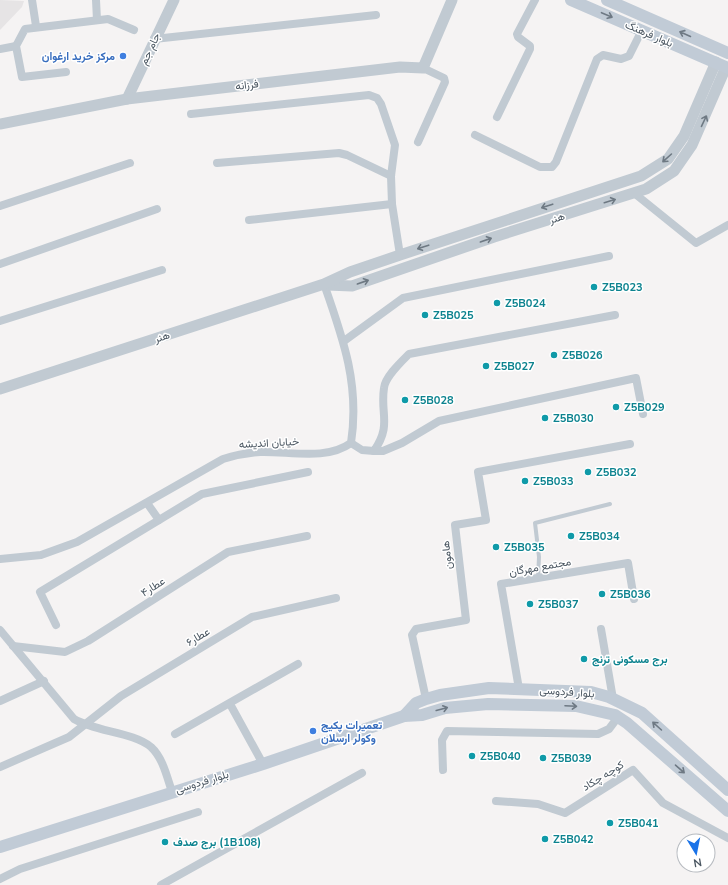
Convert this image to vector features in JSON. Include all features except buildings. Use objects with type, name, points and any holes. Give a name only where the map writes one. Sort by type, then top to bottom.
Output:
[{"type":"main road","name":"بلوار فرهنگ","points":[[571,0],[724,65]]},
{"type":"main road","name":"بلوار فرهنگ","points":[[608,0],[725,52]]},
{"type":"main road","points":[[724,65],[725,52]]},
{"type":"main road","name":"بلوار فردوسی","points":[[404,716],[416,704],[426,699],[440,695],[489,688],[591,692],[613,699],[642,713],[728,790]]},
{"type":"main road","name":"بلوار فردوسی","points":[[0,847],[263,764],[404,716],[422,715],[445,708],[488,704],[576,706],[618,717],[728,811]]},
{"type":"street","points":[[32,0],[36,26]]},
{"type":"street","points":[[96,0],[97,20]]},
{"type":"street","name":"جام جم","points":[[127,99],[154,39],[174,0]]},
{"type":"street","points":[[418,142],[445,82],[444,78],[423,68],[452,0]]},
{"type":"street","points":[[498,117],[530,48],[530,46],[518,37],[517,34],[536,0]]},
{"type":"street","points":[[154,39],[376,15]]},
{"type":"street","points":[[66,72],[22,76],[16,46],[25,29],[36,26],[110,19],[134,30]]},
{"type":"street","points":[[475,135],[540,167],[552,167],[556,162],[597,59],[600,56],[621,59],[629,56],[642,30]]},
{"type":"street","points":[[0,49],[16,46]]},
{"type":"street","name":"هنر","points":[[324,284],[352,286],[494,237],[646,189],[674,171],[692,145],[713,100],[724,65]]},
{"type":"street","name":"هنر","points":[[0,389],[324,284],[350,272],[641,176],[668,159],[684,136],[724,65]]},
{"type":"street","name":"فرزانه","points":[[0,124],[127,99],[400,67],[423,68]]},
{"type":"street","points":[[191,114],[369,95],[377,98],[381,104],[395,145],[391,176],[392,204],[400,255]]},
{"type":"street","points":[[217,163],[339,153],[347,155],[391,176]]},
{"type":"street","points":[[0,206],[130,163]]},
{"type":"street","points":[[634,193],[696,243],[728,224]]},
{"type":"street","points":[[249,220],[392,204]]},
{"type":"street","points":[[0,264],[158,209]]},
{"type":"street","points":[[344,341],[403,298],[609,256]]},
{"type":"street","points":[[0,321],[162,270]]},
{"type":"street","points":[[324,284],[344,341],[351,371],[355,419],[351,443],[362,450],[383,451],[402,443],[439,421],[636,378],[643,414]]},
{"type":"street","points":[[374,451],[382,440],[385,421],[384,387],[396,367],[409,354],[616,315]]},
{"type":"street","name":"خیابان اندیشه","points":[[0,559],[41,555],[70,545],[148,503],[223,459],[242,454],[261,452],[326,453],[342,449],[351,443]]},
{"type":"street","name":"هامون","points":[[426,699],[412,635],[416,629],[466,620],[455,525],[486,520],[478,472],[630,444]]},
{"type":"street","points":[[56,625],[40,592],[202,494],[308,472]]},
{"type":"street","points":[[148,503],[159,520]]},
{"type":"street","name":"عطار۴","points":[[14,646],[65,652],[88,641],[228,552],[307,536]]},
{"type":"street","name":"مجتمع مهرگان","points":[[519,689],[501,584],[628,563],[634,599]]},
{"type":"street","name":"عطار۶","points":[[0,767],[69,737],[121,696],[252,617],[336,598]]},
{"type":"street","points":[[601,629],[613,699]]},
{"type":"street","points":[[1,633],[44,681],[74,719],[84,725],[138,739],[152,748],[164,766],[172,792]]},
{"type":"street","points":[[175,734],[298,664]]},
{"type":"street","points":[[0,701],[44,681]]},
{"type":"street","points":[[230,704],[263,764]]},
{"type":"street","points":[[443,770],[442,740],[447,731],[598,734],[609,729],[618,717]]},
{"type":"street","name":"کوچه چکاد","points":[[496,801],[538,804],[565,813],[633,770],[663,803],[728,838]]},
{"type":"street","points":[[161,885],[362,773]]},
{"type":"street","points":[[0,879],[20,869],[198,812]]},
{"type":"lane","points":[[538,578],[539,557],[535,523],[610,504]]},
{"type":"shaded area","points":[[0,0],[24,1],[22,7],[0,30]]},
{"type":"place","name":"مرکز خرید ارغوان","points":[[123,56]]},
{"type":"place","name":"Z5B023","points":[[594,287]]},
{"type":"place","name":"Z5B024","points":[[497,303]]},
{"type":"place","name":"Z5B025","points":[[425,315]]},
{"type":"place","name":"Z5B026","points":[[554,355]]},
{"type":"place","name":"Z5B027","points":[[486,366]]},
{"type":"place","name":"Z5B028","points":[[405,400]]},
{"type":"place","name":"Z5B029","points":[[616,407]]},
{"type":"place","name":"Z5B030","points":[[545,418]]},
{"type":"place","name":"Z5B032","points":[[588,472]]},
{"type":"place","name":"Z5B033","points":[[525,481]]},
{"type":"place","name":"Z5B034","points":[[571,536]]},
{"type":"place","name":"Z5B035","points":[[496,547]]},
{"type":"place","name":"Z5B036","points":[[602,594]]},
{"type":"place","name":"Z5B037","points":[[530,604]]},
{"type":"place","name":"برج مسکونی ترنج","points":[[584,659]]},
{"type":"place","name":"تعمیرات پکیج وکولر ارسلان","points":[[313,731]]},
{"type":"place","name":"Z5B040","points":[[472,756]]},
{"type":"place","name":"Z5B039","points":[[543,758]]},
{"type":"place","name":"Z5B041","points":[[610,823]]},
{"type":"place","name":"Z5B042","points":[[545,839]]},
{"type":"place","name":"برج صدف (1B108)","points":[[165,842]]}]
